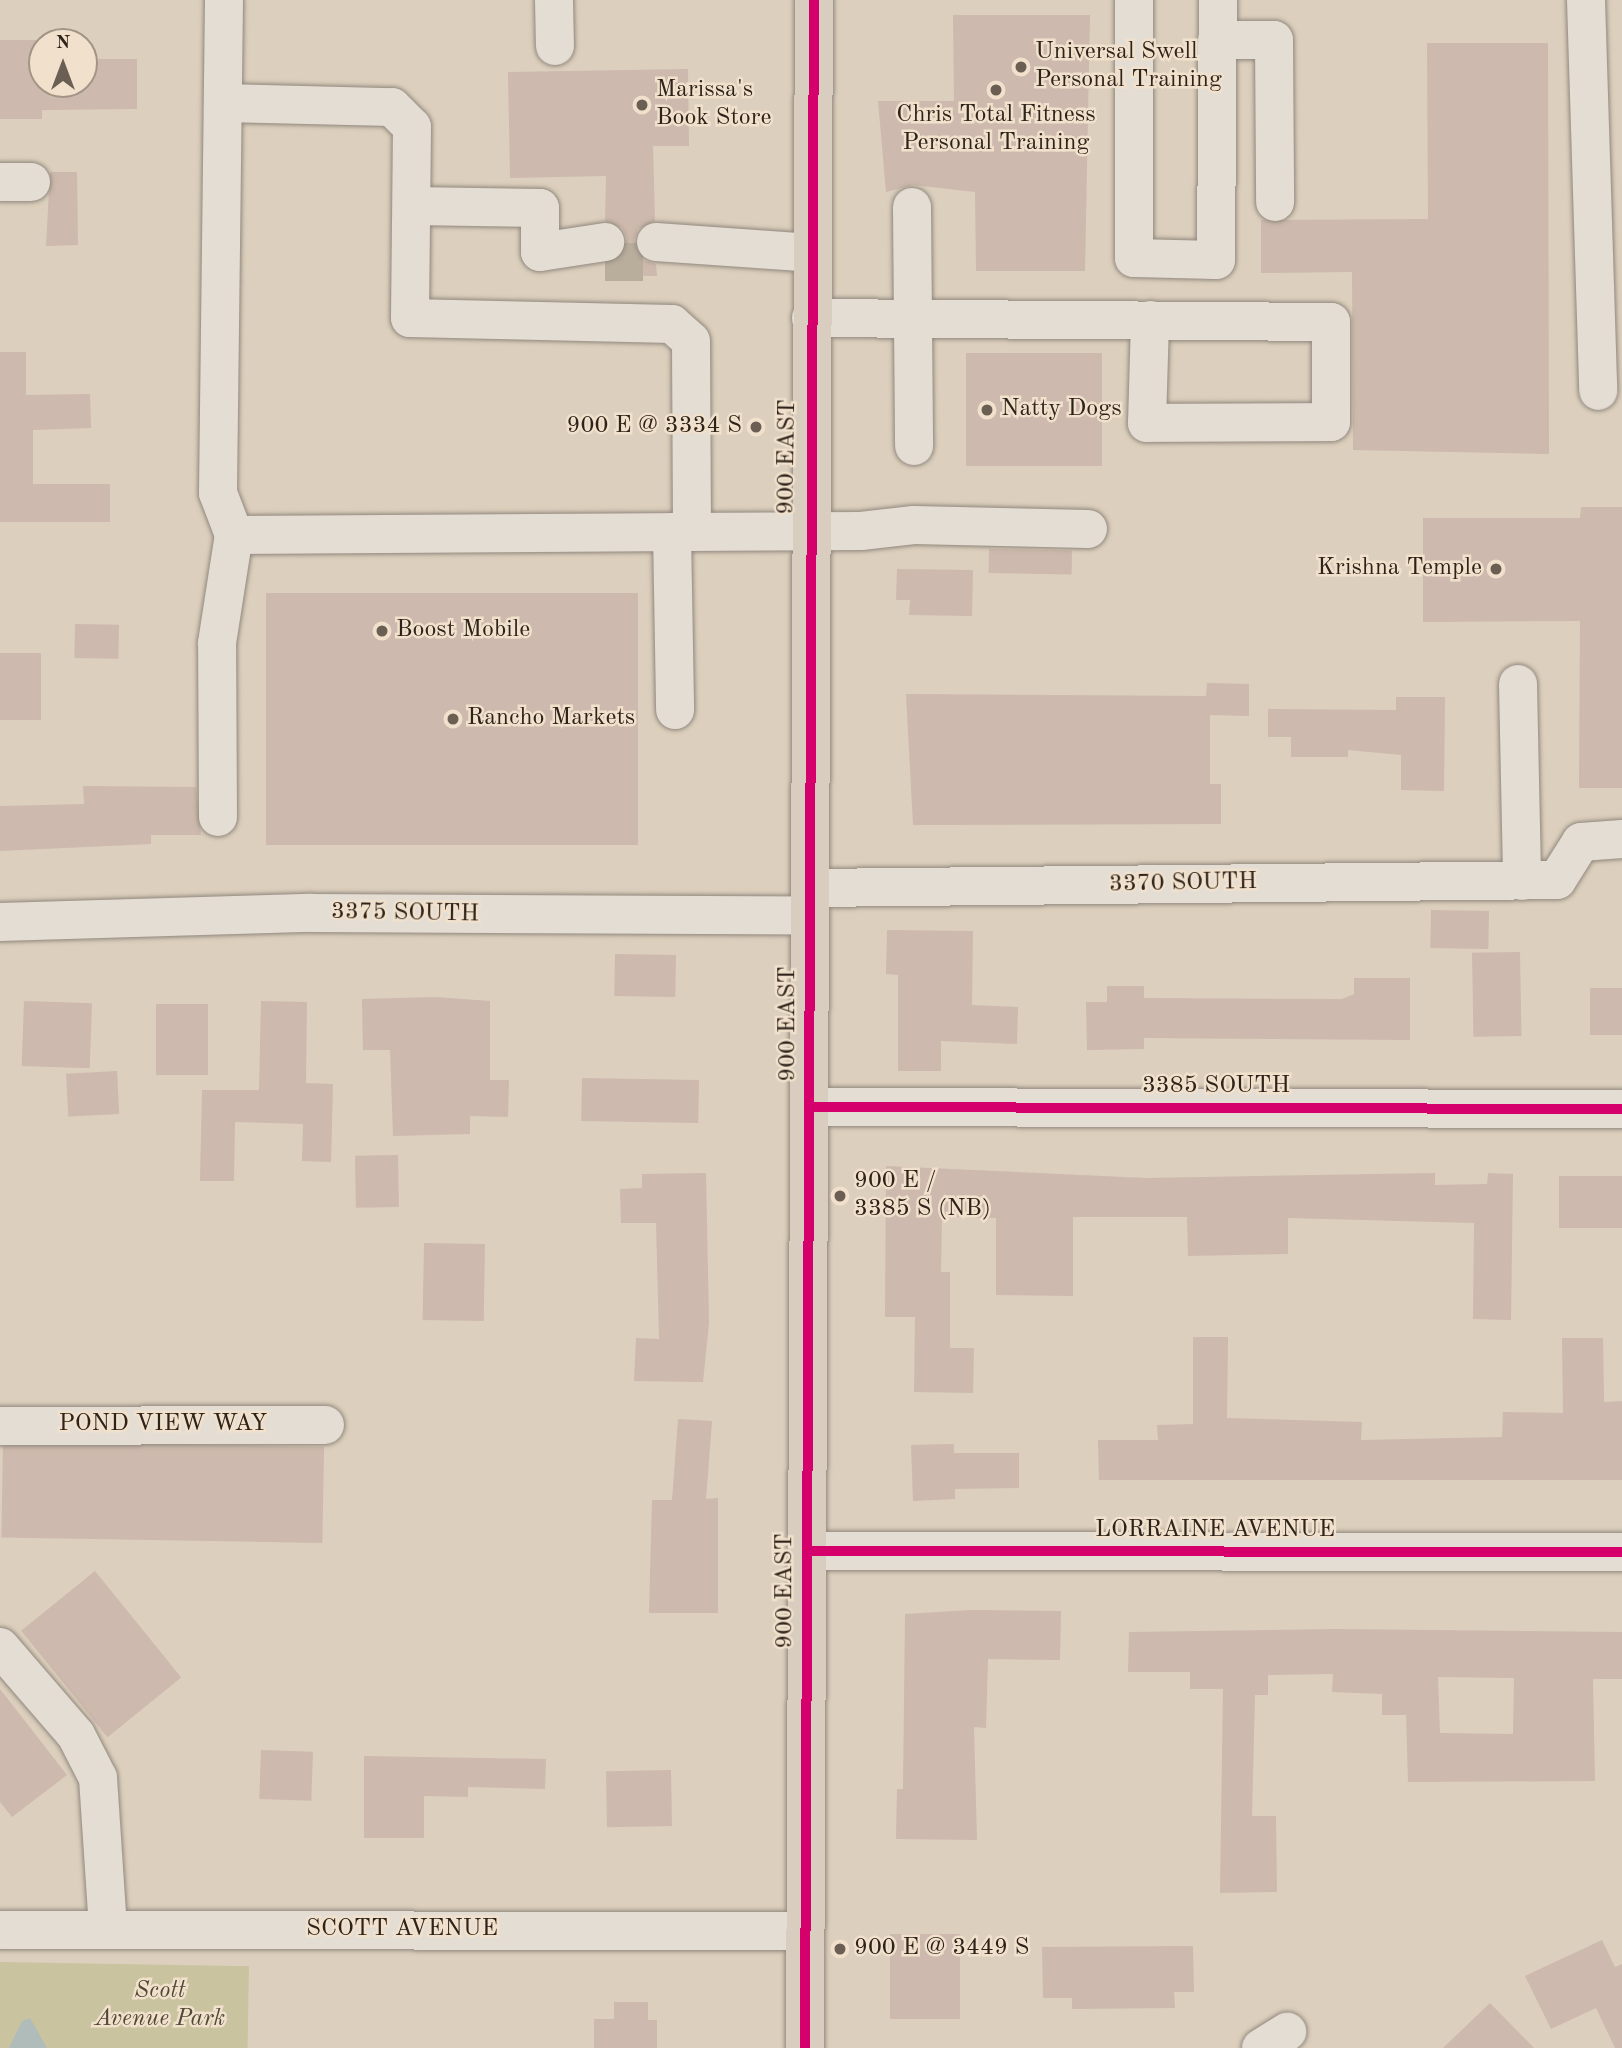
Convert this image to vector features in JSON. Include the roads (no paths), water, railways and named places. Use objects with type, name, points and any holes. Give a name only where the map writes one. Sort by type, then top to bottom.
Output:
[{"type":"main road","name":"900 EAST","points":[[805,2048],[810,1107],[809,531],[814,0]]},
{"type":"street","points":[[218,817],[217,643],[234,535],[218,493],[224,0]]},
{"type":"street","points":[[554,0],[555,46]]},
{"type":"street","points":[[1134,0],[1134,258],[1216,260],[1218,0]]},
{"type":"street","points":[[1586,0],[1598,391]]},
{"type":"street","points":[[1217,40],[1274,40],[1275,202]]},
{"type":"street","points":[[223,103],[392,107],[412,127],[410,318],[672,324],[691,341],[675,710]]},
{"type":"street","points":[[412,206],[540,208],[540,252],[605,252]]},
{"type":"street","points":[[912,207],[914,446]]},
{"type":"street","points":[[656,252],[719,248],[812,253]]},
{"type":"street","points":[[811,318],[1331,321],[1331,422],[1147,423],[1150,320]]},
{"type":"street","points":[[234,535],[809,531],[914,525],[1088,529]]},
{"type":"street","points":[[1518,684],[1539,881]]},
{"type":"street","points":[[1539,881],[1581,842],[1622,839]]},
{"type":"street","name":"3370 SOUTH","points":[[810,902],[1539,881]]},
{"type":"street","name":"3375 SOUTH","points":[[0,922],[810,902]]},
{"type":"street","name":"3385 SOUTH","points":[[810,1107],[1622,1109]]},
{"type":"street","name":"POND VIEW WAY","points":[[0,1426],[325,1424]]},
{"type":"street","name":"LORRAINE AVENUE","points":[[807,1551],[1622,1552]]},
{"type":"street","points":[[0,1647],[76,1735],[99,1778],[108,1930]]},
{"type":"street","name":"SCOTT AVENUE","points":[[0,1930],[805,1931]]},
{"type":"tunnel","points":[[605,262],[656,262]]},
{"type":"place","name":"Universal Swell Personal Training","points":[[1021,67]]},
{"type":"place","name":"Chris Total Fitness Personal Training","points":[[996,90]]},
{"type":"place","name":"Marissa's Book Store","points":[[642,105]]},
{"type":"place","name":"Natty Dogs","points":[[987,410]]},
{"type":"place","name":"900 E @ 3334 S","points":[[756,427]]},
{"type":"place","name":"Krishna Temple","points":[[1496,569]]},
{"type":"place","name":"Boost Mobile","points":[[382,631]]},
{"type":"place","name":"Rancho Markets","points":[[453,719]]},
{"type":"place","name":"900 E / 3385 S (NB)","points":[[840,1196]]},
{"type":"place","name":"900 E @ 3449 S","points":[[840,1949]]},
{"type":"park label","name":"Scott Avenue Park","points":[[160,2006]]}]
